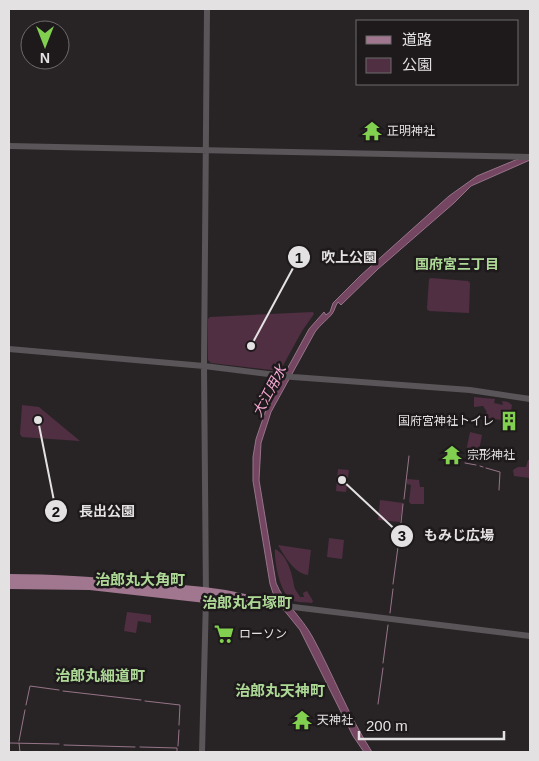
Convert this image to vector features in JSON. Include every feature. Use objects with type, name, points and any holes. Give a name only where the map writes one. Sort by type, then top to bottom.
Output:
[{"type":"main road","points":[[9,578],[75,579],[275,604]]},
{"type":"main road","points":[[9,585],[90,586],[205,595]]},
{"type":"street","points":[[202,752],[205,595],[204,366],[207,9]]},
{"type":"street","points":[[9,146],[527,157]]},
{"type":"street","points":[[9,349],[204,366],[292,377],[470,390],[530,398]]},
{"type":"street","points":[[275,604],[530,636]]},
{"type":"green space","points":[[429,279],[468,281],[470,283],[469,313],[429,311],[427,309]]},
{"type":"green space","points":[[313,312],[314,314],[302,331],[280,371],[211,363],[208,360],[208,319],[210,317]]},
{"type":"green space","points":[[474,397],[495,399],[494,403],[503,405],[502,401],[508,402],[512,405],[510,417],[504,415],[501,420],[475,416],[483,415],[487,412],[483,406],[474,407]]},
{"type":"green space","points":[[22,405],[39,407],[80,441],[22,437],[20,434]]},
{"type":"green space","points":[[470,432],[482,435],[477,460],[465,456]]},
{"type":"green space","points":[[528,460],[530,460],[530,478],[514,476],[513,470],[518,467],[526,467]]},
{"type":"green space","points":[[338,469],[349,470],[346,492],[336,491]]},
{"type":"green space","points":[[407,479],[419,480],[420,487],[424,487],[424,504],[411,504],[409,502],[411,485],[407,484]]},
{"type":"green space","points":[[380,500],[403,503],[400,522],[378,520]]},
{"type":"green space","points":[[329,538],[344,540],[342,559],[327,557]]},
{"type":"green space","points":[[278,545],[311,550],[308,575],[294,568]]},
{"type":"green space","points":[[275,549],[286,560],[300,597],[304,597],[303,593],[307,591],[313,601],[312,603],[296,602],[288,597],[279,577]]},
{"type":"green space","points":[[127,612],[151,615],[151,623],[138,621],[136,633],[124,631]]},
{"type":"shaded area","points":[[530,154],[530,160],[471,186],[378,269],[341,305],[338,302],[332,314],[315,332],[271,412],[261,443],[259,480],[276,583],[283,596],[312,636],[355,724],[372,752],[364,752],[353,736],[300,630],[275,599],[270,584],[253,481],[253,457],[256,439],[268,404],[309,329],[324,312],[326,315],[330,312],[333,303],[360,276],[449,196],[477,176]]},
{"type":"waterway","points":[[404,499],[409,456]]},
{"type":"waterway","points":[[465,463],[476,465]]},
{"type":"waterway","points":[[486,468],[500,472],[499,490]]},
{"type":"waterway","points":[[399,542],[403,504]]},
{"type":"waterway","points":[[393,584],[398,547]]},
{"type":"waterway","points":[[390,613],[393,589]]},
{"type":"waterway","points":[[383,663],[388,625]]},
{"type":"waterway","points":[[378,704],[383,668]]},
{"type":"waterway","points":[[26,705],[30,686],[59,690]]},
{"type":"waterway","points":[[63,691],[141,700]]},
{"type":"waterway","points":[[145,701],[180,705],[179,725]]},
{"type":"waterway","points":[[19,741],[25,710]]},
{"type":"waterway","points":[[178,746],[179,730]]},
{"type":"waterway","points":[[9,743],[59,744]]},
{"type":"waterway","points":[[19,743],[20,752]]},
{"type":"waterway","points":[[64,745],[135,747]]},
{"type":"waterway","points":[[140,747],[177,748],[177,752]]},
{"type":"place","name":"正明神社","points":[[372,131]]},
{"type":"place","name":"吹上公園","points":[[251,346]]},
{"type":"place","name":"長出公園","points":[[38,420]]},
{"type":"place","name":"国府宮神社トイレ","points":[[509,421]]},
{"type":"place","name":"宗形神社","points":[[452,455]]},
{"type":"place","name":"もみじ広場","points":[[342,480]]},
{"type":"place","name":"ローソン","points":[[224,634]]},
{"type":"place","name":"天神社","points":[[302,720]]},
{"type":"district","name":"国府宮三丁目","points":[[457,264]]},
{"type":"district","name":"治郎丸大角町","points":[[140,580]]},
{"type":"district","name":"治郎丸石塚町","points":[[247,603]]},
{"type":"district","name":"治郎丸細道町","points":[[100,676]]},
{"type":"district","name":"治郎丸天神町","points":[[280,691]]},
{"type":"water label","name":"大江用水","points":[[269,391]]}]
